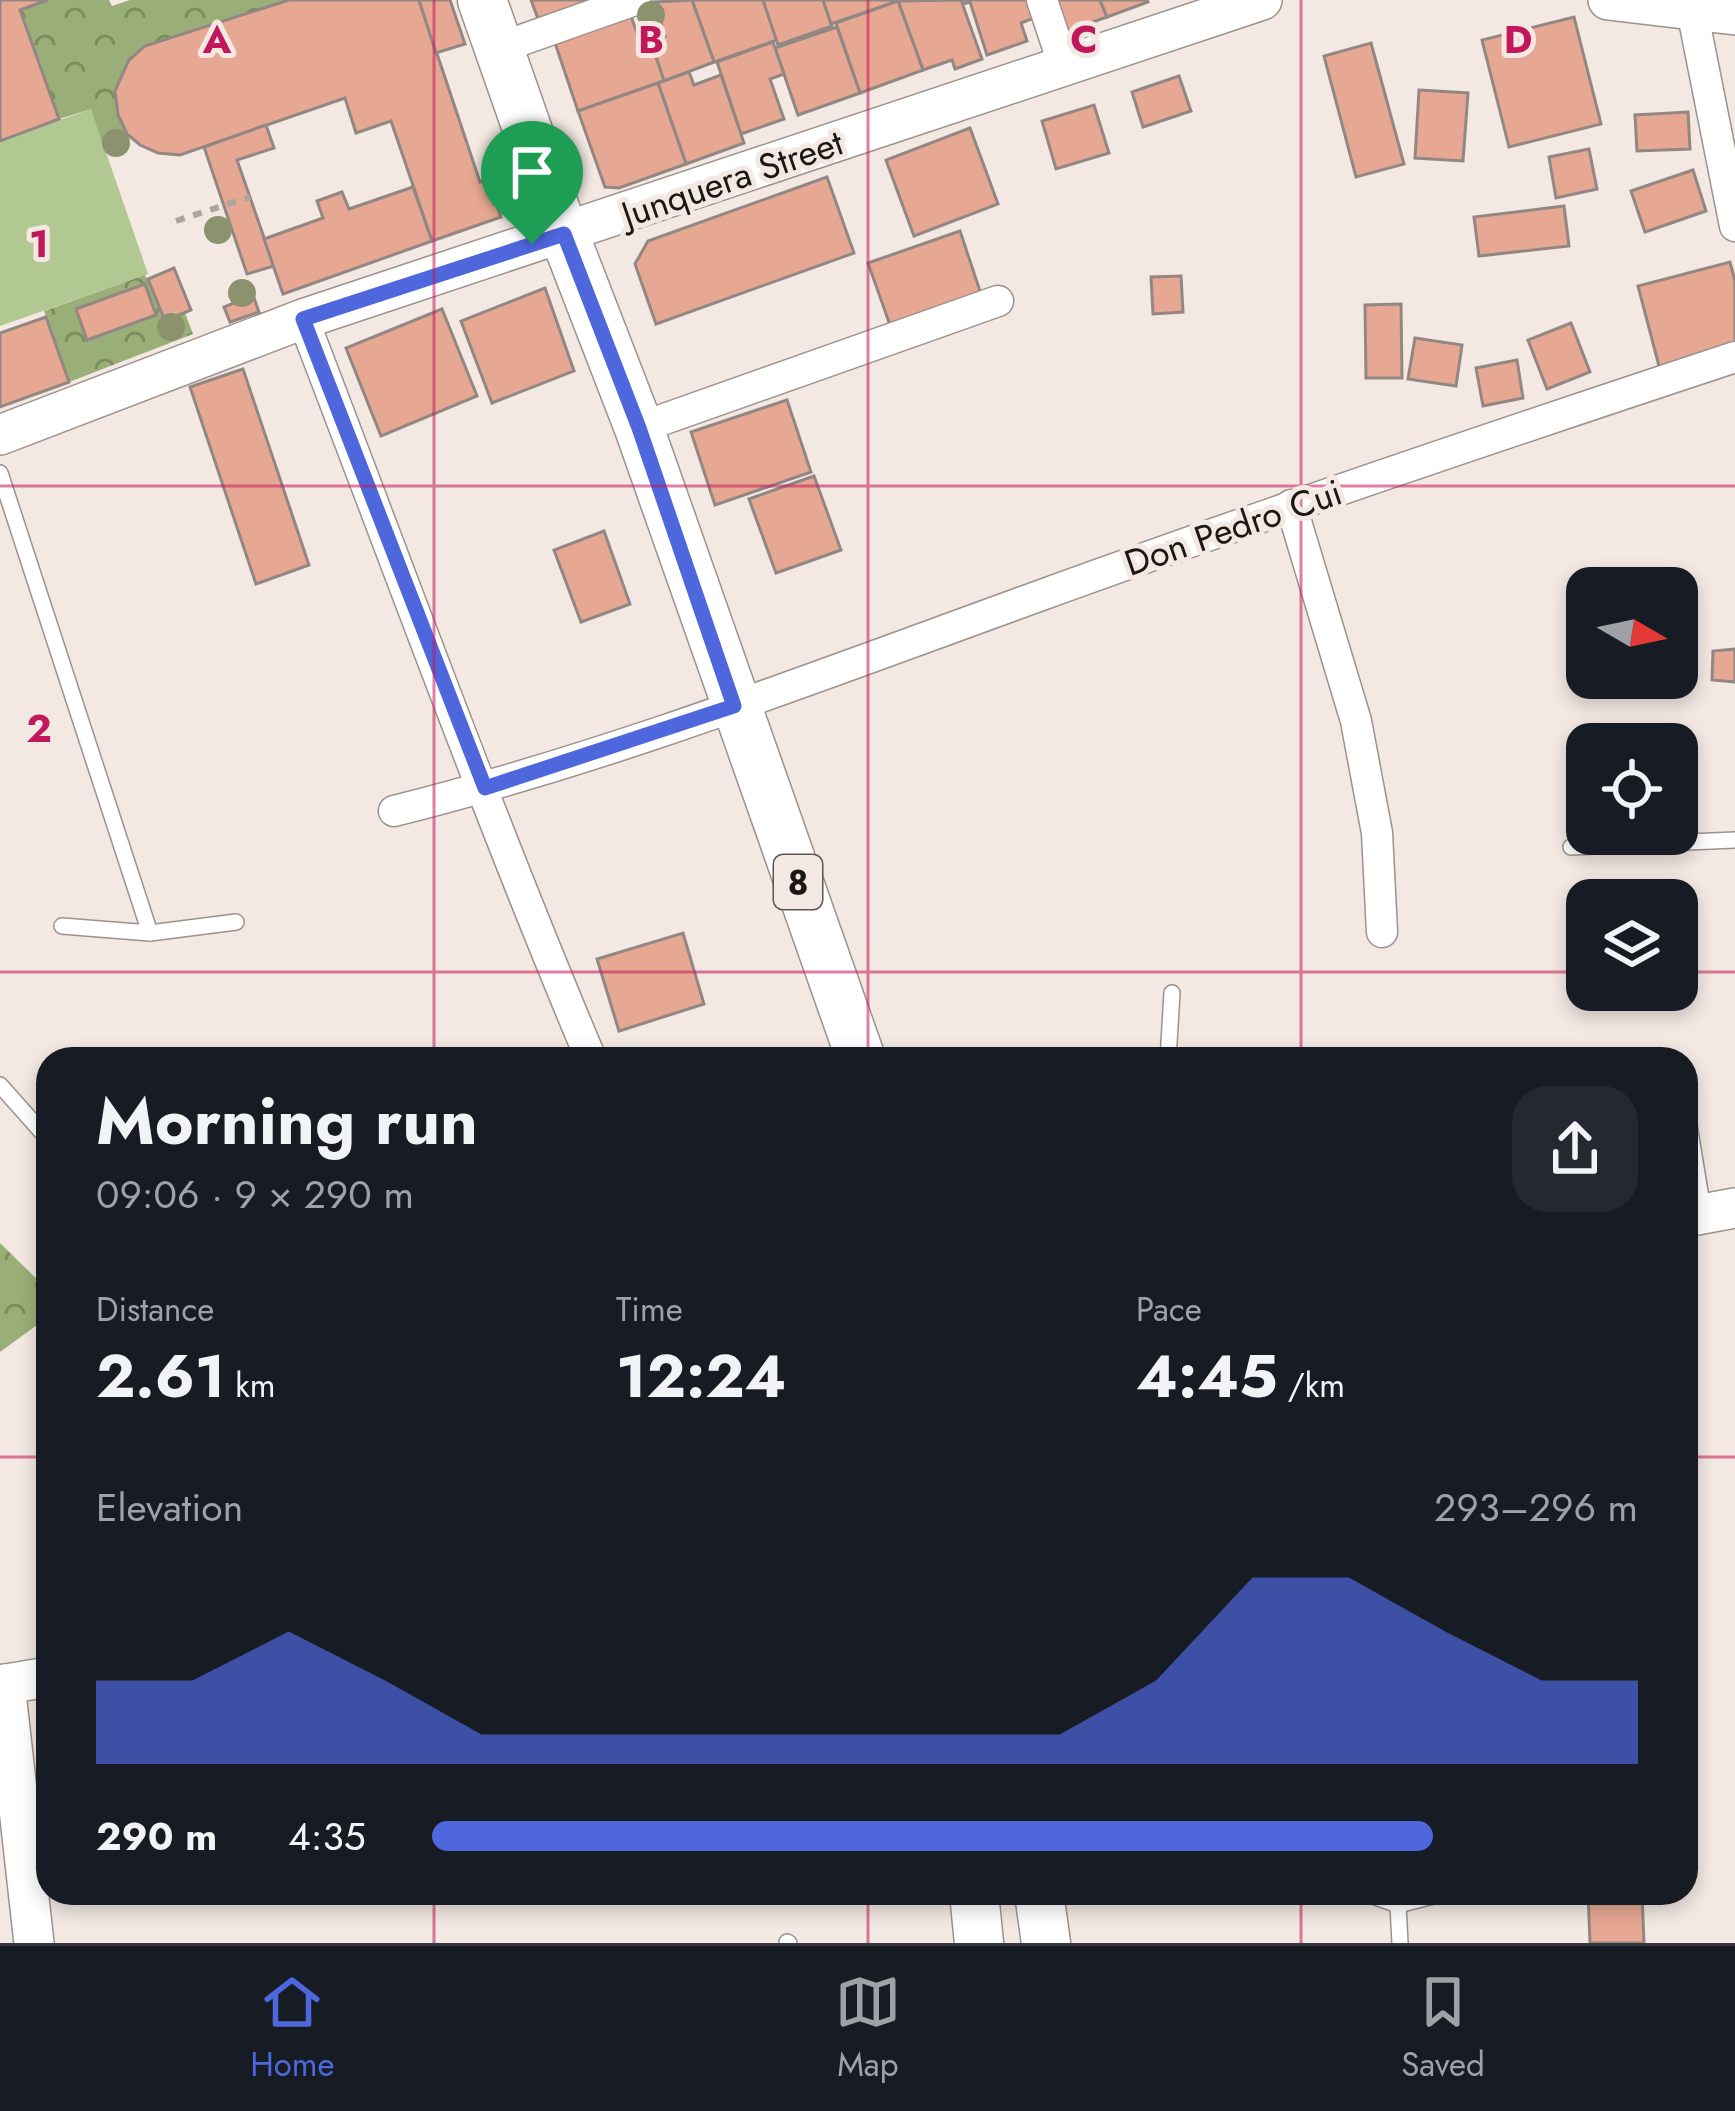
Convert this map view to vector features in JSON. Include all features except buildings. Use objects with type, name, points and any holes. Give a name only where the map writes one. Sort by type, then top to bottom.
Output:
[{"type":"main road","name":"8","points":[[482,0],[564,234],[639,428],[857,1047]]},
{"type":"main road","points":[[975,1905],[980,1943]]},
{"type":"main road","points":[[1041,1905],[1046,1943]]},
{"type":"street","points":[[499,48],[635,0]]},
{"type":"street","points":[[1042,0],[1064,66]]},
{"type":"street","name":"Junquera Street","points":[[0,434],[303,319],[1262,0]]},
{"type":"street","points":[[1608,0],[1735,15]]},
{"type":"street","points":[[1692,10],[1735,226]]},
{"type":"street","points":[[639,428],[998,302]]},
{"type":"street","points":[[303,319],[485,788],[512,871],[586,1047]]},
{"type":"street","name":"Don Pedro Cui","points":[[394,811],[485,788],[734,706],[1291,505],[1735,356]]},
{"type":"street","points":[[1291,505],[1356,721],[1377,833],[1382,932]]},
{"type":"street","points":[[34,1943],[3,1684],[36,1679]]},
{"type":"lane","points":[[0,472],[150,933]]},
{"type":"lane","points":[[1698,842],[1735,840]]},
{"type":"lane","points":[[62,926],[150,933],[236,922]]},
{"type":"lane","points":[[1169,1047],[1172,993]]},
{"type":"lane","points":[[0,1085],[36,1126]]},
{"type":"lane","points":[[1698,1162],[1708,1212]]},
{"type":"lane","points":[[1398,1905],[1400,1943]]},
{"type":"path","points":[[176,221],[250,197]]},
{"type":"green space","points":[[48,0],[109,0],[112,6],[130,0],[289,0],[145,46],[127,66],[118,87],[118,109],[127,134],[103,146],[91,109],[59,119],[20,10]]},
{"type":"green space","points":[[91,109],[148,274],[0,326],[0,141]]},
{"type":"green space","points":[[145,275],[165,320],[185,313],[193,334],[69,382],[44,311]]},
{"type":"green space","points":[[0,1243],[36,1278],[36,1326],[0,1352]]},
{"type":"route","points":[[564,234],[639,428],[734,706],[485,788],[303,319],[532,244],[564,234]]}]
